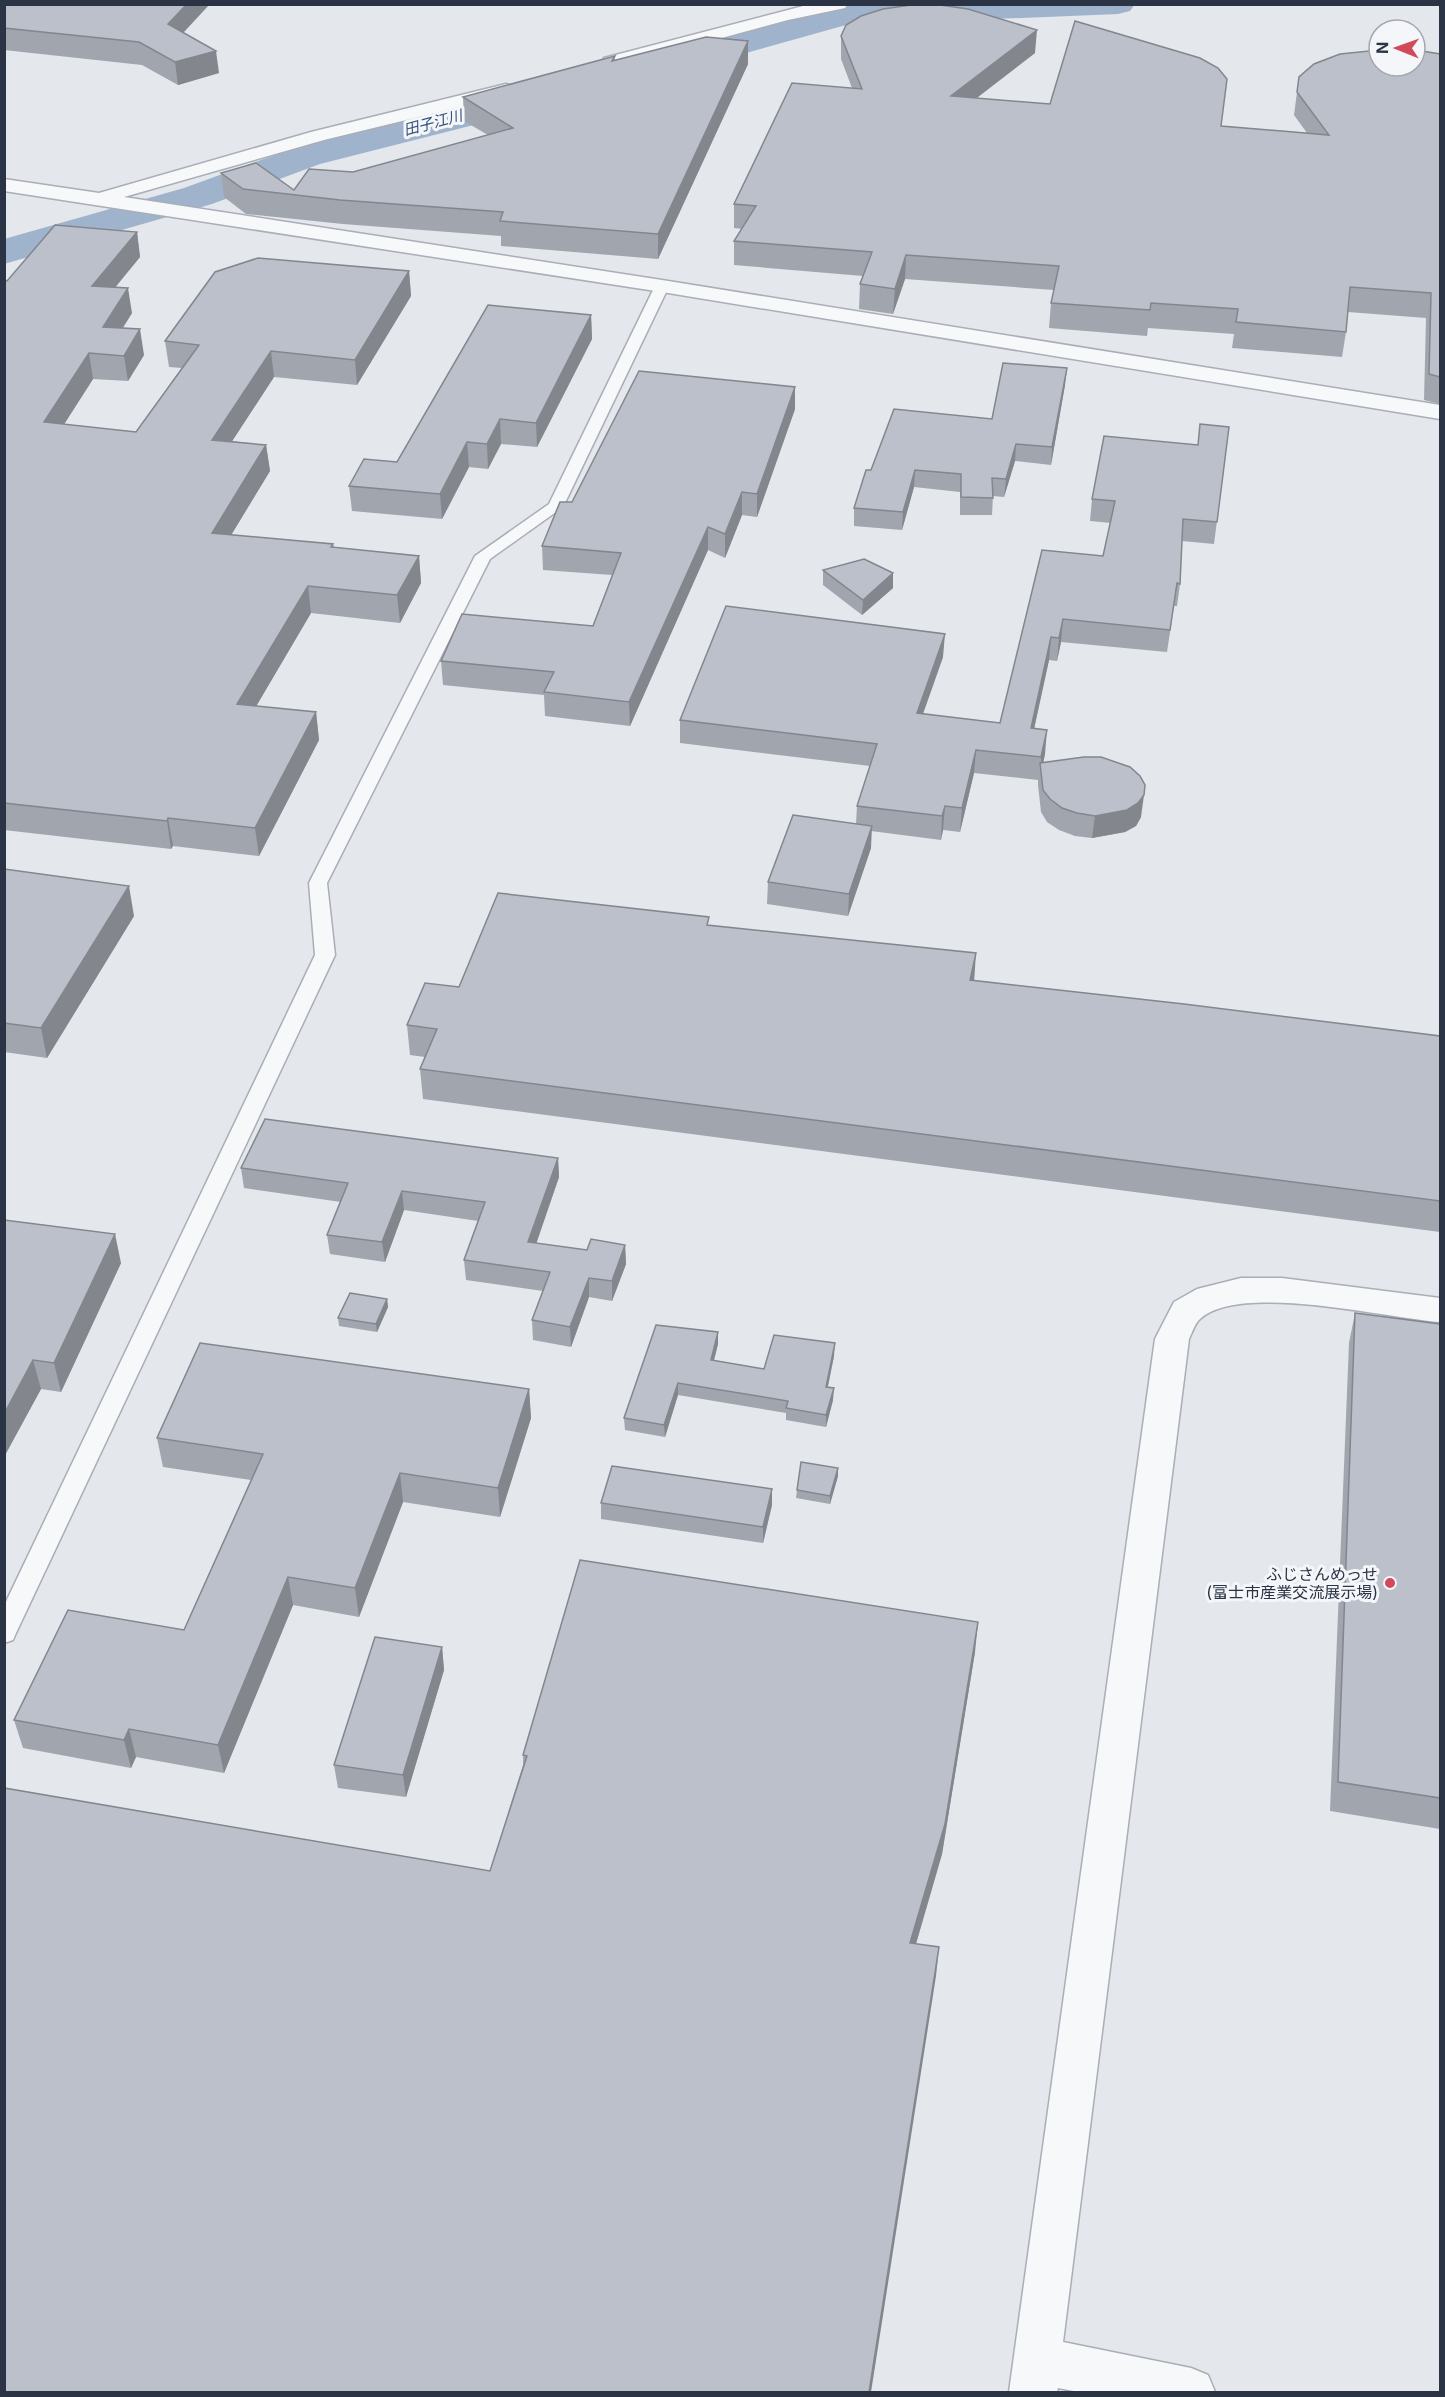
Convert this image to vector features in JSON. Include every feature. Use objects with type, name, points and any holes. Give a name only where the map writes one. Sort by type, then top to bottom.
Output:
[{"type":"street","points":[[595,66],[786,15],[839,4]]},
{"type":"street","points":[[100,198],[318,136],[527,85]]},
{"type":"street","points":[[4,185],[662,286],[1440,412]]},
{"type":"street","points":[[1191,2392],[1035,2376],[1172,1339],[1186,1311],[1209,1298],[1241,1290],[1282,1290],[1440,1310]]},
{"type":"lane","points":[[4,1632],[211,1200],[325,955],[318,883],[483,556],[555,507],[662,286]]},
{"type":"building","points":[[4,4],[187,4],[168,24],[216,51],[175,62],[139,42],[4,28]]},
{"type":"building","points":[[911,5],[940,5],[968,9],[1037,30],[951,96],[1050,104],[1075,21],[1200,58],[1218,68],[1227,79],[1221,126],[1329,135],[1297,92],[1299,77],[1314,64],[1340,54],[1367,51],[1367,78],[1427,78],[1427,52],[1440,54],[1440,377],[1429,374],[1431,293],[1350,287],[1346,332],[1236,322],[1238,309],[1151,303],[1150,310],[1051,303],[1059,266],[906,255],[895,289],[860,284],[872,252],[734,241],[756,206],[734,204],[792,83],[862,89],[841,36],[846,25],[861,16],[883,9]]},
{"type":"building","points":[[706,37],[748,41],[658,234],[500,221],[503,212],[340,200],[243,189],[221,173],[256,163],[294,190],[309,169],[353,172],[513,128],[463,97],[615,56],[612,61]]},
{"type":"building","points":[[55,225],[137,232],[92,286],[128,288],[103,327],[140,329],[124,356],[89,353],[44,422],[136,432],[199,345],[165,341],[215,272],[258,258],[409,271],[355,360],[271,351],[212,440],[266,445],[212,533],[333,544],[331,547],[419,556],[397,595],[308,586],[237,704],[316,712],[255,828],[4,803],[4,280],[7,281]]},
{"type":"building","points":[[488,305],[591,315],[536,423],[500,419],[487,444],[467,442],[440,494],[349,486],[364,459],[397,462]]},
{"type":"building","points":[[1003,363],[1067,368],[1052,447],[1016,444],[1006,479],[992,478],[993,498],[961,497],[961,474],[915,470],[903,512],[854,508],[866,470],[871,470],[894,409],[992,419]]},
{"type":"building","points":[[639,371],[795,387],[757,494],[742,492],[725,534],[708,527],[629,702],[544,692],[554,672],[441,661],[462,614],[593,626],[621,553],[542,546],[560,502],[572,502]]},
{"type":"building","points":[[1200,424],[1229,427],[1217,522],[1183,519],[1180,584],[1177,583],[1170,630],[1063,619],[1059,638],[1051,637],[1031,728],[1047,730],[1041,757],[976,750],[962,808],[945,806],[942,816],[857,806],[877,744],[680,720],[726,606],[945,634],[917,713],[1000,723],[1042,550],[1103,556],[1115,501],[1092,499],[1104,436],[1198,445]]},
{"type":"building","points":[[864,559],[893,573],[863,600],[823,570]]},
{"type":"building","points":[[1101,757],[1130,767],[1140,776],[1145,785],[1144,795],[1138,803],[1127,810],[1095,816],[1062,808],[1043,790],[1040,763]]},
{"type":"building","points":[[793,815],[872,826],[849,894],[768,882]]},
{"type":"building","points":[[4,869],[129,886],[41,1028],[4,1023]]},
{"type":"building","points":[[498,893],[709,917],[707,925],[976,953],[970,980],[1440,1036],[1440,1201],[420,1069],[437,1029],[407,1025],[425,983],[459,987]]},
{"type":"building","points":[[265,1119],[558,1158],[528,1242],[587,1250],[591,1239],[625,1245],[612,1281],[589,1278],[570,1327],[532,1320],[550,1272],[464,1260],[485,1202],[402,1191],[382,1242],[327,1235],[348,1183],[241,1168]]},
{"type":"building","points":[[4,1220],[115,1234],[54,1363],[33,1360],[4,1414]]},
{"type":"building","points":[[350,1293],[387,1299],[376,1324],[338,1318]]},
{"type":"building","name":"ふじさんめっせ (富士市産業交流展示場)","points":[[1355,1313],[1440,1324],[1440,1798],[1338,1782]]},
{"type":"building","points":[[656,1325],[718,1332],[711,1360],[764,1369],[774,1335],[835,1343],[826,1387],[834,1388],[826,1415],[786,1408],[788,1401],[678,1383],[664,1425],[624,1418]]},
{"type":"building","points":[[200,1343],[529,1389],[498,1488],[400,1473],[355,1588],[288,1577],[218,1745],[129,1729],[124,1740],[14,1720],[68,1610],[184,1630],[263,1454],[157,1438]]},
{"type":"building","points":[[801,1462],[838,1468],[830,1496],[797,1490]]},
{"type":"building","points":[[612,1466],[772,1489],[763,1527],[601,1503]]},
{"type":"building","points":[[580,1560],[978,1622],[945,1824],[910,1943],[939,1947],[869,2392],[4,2392],[4,1788],[490,1871],[527,1756],[523,1755]]},
{"type":"building","points":[[375,1637],[442,1647],[403,1775],[334,1765]]},
{"type":"waterway","name":"田子江川","points":[[664,65],[844,15],[1118,4]]},
{"type":"waterway","name":"田子江川","points":[[4,252],[198,196],[307,156],[547,95]]},
{"type":"place","name":"ふじさんめっせ (富士市産業交流展示場)","points":[[1390,1583]]}]
